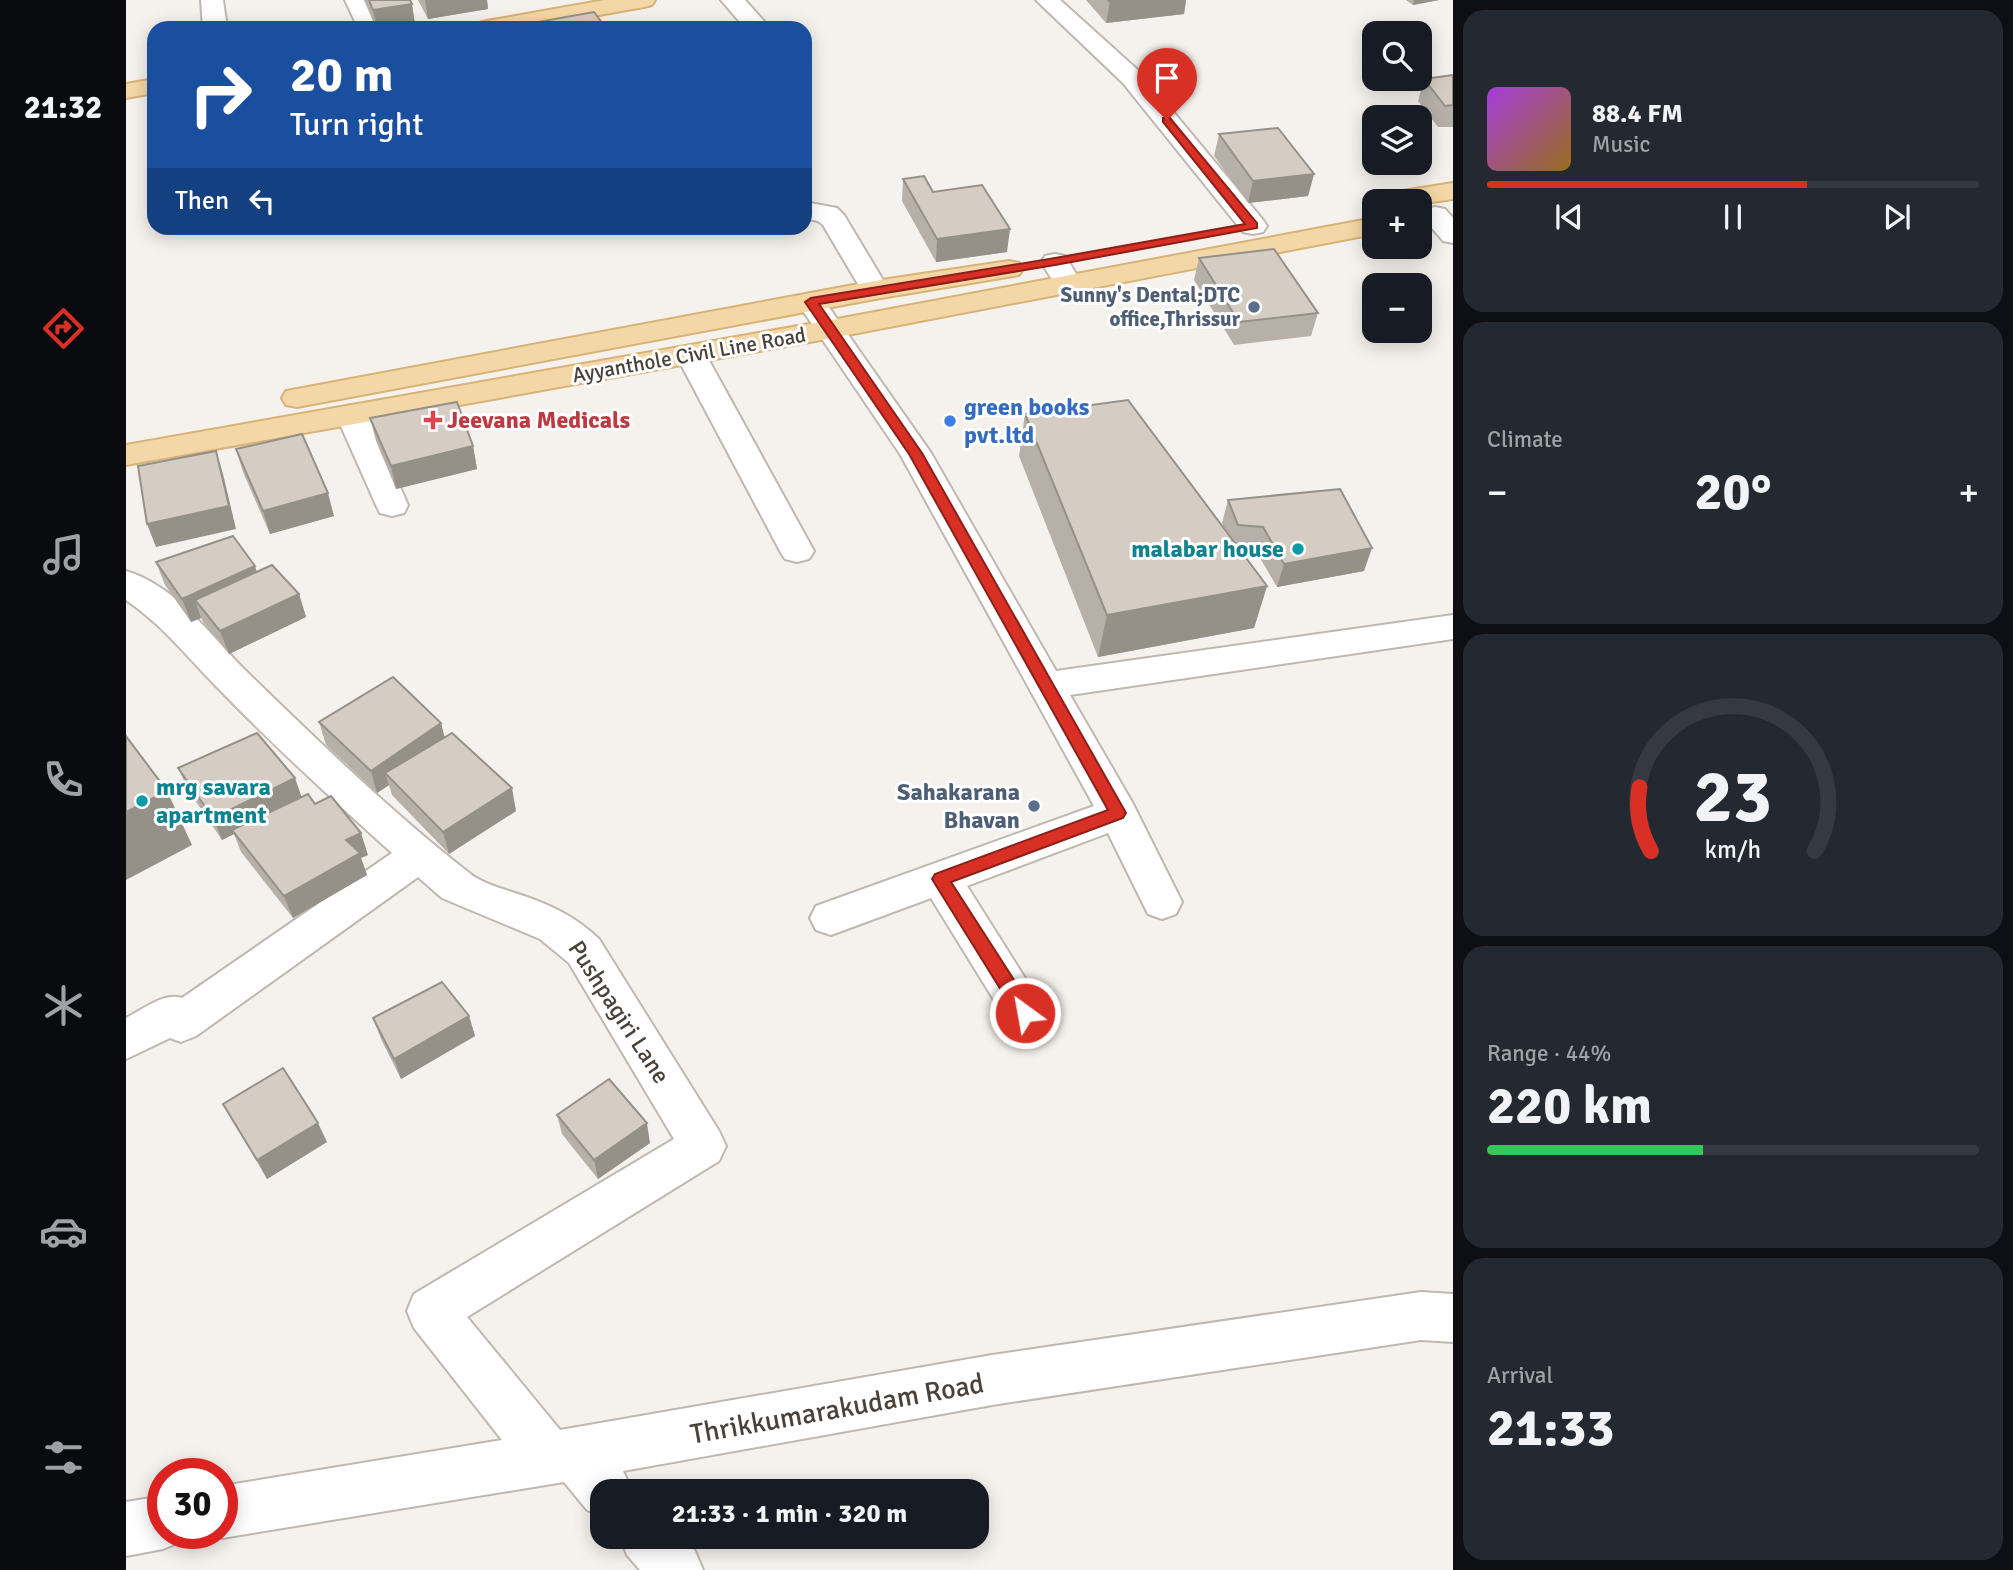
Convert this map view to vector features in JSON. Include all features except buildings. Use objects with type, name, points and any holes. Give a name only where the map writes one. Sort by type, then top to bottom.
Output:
[{"type":"main road","points":[[527,21],[644,0]]},
{"type":"main road","points":[[126,91],[147,87]]},
{"type":"main road","name":"Ayyanthole Civil Line Road","points":[[1432,196],[1453,191]]},
{"type":"main road","name":"Ayyanthole Civil Line Road","points":[[126,430],[331,409],[691,355],[832,329],[1253,226],[1362,212]]},
{"type":"main road","name":"Ayyanthole Civil Line Road","points":[[126,455],[811,302],[875,290],[1062,272],[1362,213]]},
{"type":"street","points":[[212,0],[214,21]]},
{"type":"street","points":[[356,0],[366,21]]},
{"type":"street","points":[[732,0],[752,21]]},
{"type":"street","points":[[1047,0],[1132,78],[1253,226]]},
{"type":"street","points":[[812,211],[827,214],[834,221],[875,290]]},
{"type":"street","points":[[811,302],[915,453],[1118,813],[1161,902]]},
{"type":"street","points":[[691,355],[797,551]]},
{"type":"street","points":[[331,409],[392,505]]},
{"type":"street","name":"Pushpagiri Lane","points":[[126,583],[168,612],[232,680],[336,780],[456,886],[478,898],[548,921],[568,932],[584,951],[703,1146],[431,1311],[576,1468]]},
{"type":"street","points":[[1044,686],[1453,627]]},
{"type":"street","points":[[831,918],[1118,813]]},
{"type":"street","points":[[1025,1013],[941,879],[1118,813]]},
{"type":"street","points":[[126,1040],[174,1014],[181,1023],[419,854]]},
{"type":"street","name":"Thrikkumarakudam Road","points":[[238,1510],[576,1468],[992,1380],[1421,1316],[1453,1318]]},
{"type":"street","points":[[126,1529],[147,1525]]},
{"type":"street","points":[[657,1549],[676,1570]]},
{"type":"place","name":"Sunny's Dental;DTC office,Thrissur","points":[[1254,307]]},
{"type":"place","name":"Jeevana Medicals","points":[[433,420]]},
{"type":"place","name":"green books pvt.ltd","points":[[950,421]]},
{"type":"place","name":"malabar house","points":[[1298,549]]},
{"type":"place","name":"mrg savara apartment","points":[[142,801]]},
{"type":"place","name":"Sahakarana Bhavan","points":[[1034,806]]},
{"type":"route","points":[[1025,1013],[941,879],[1118,813],[915,453],[811,302],[1253,226],[1167,120]]}]
